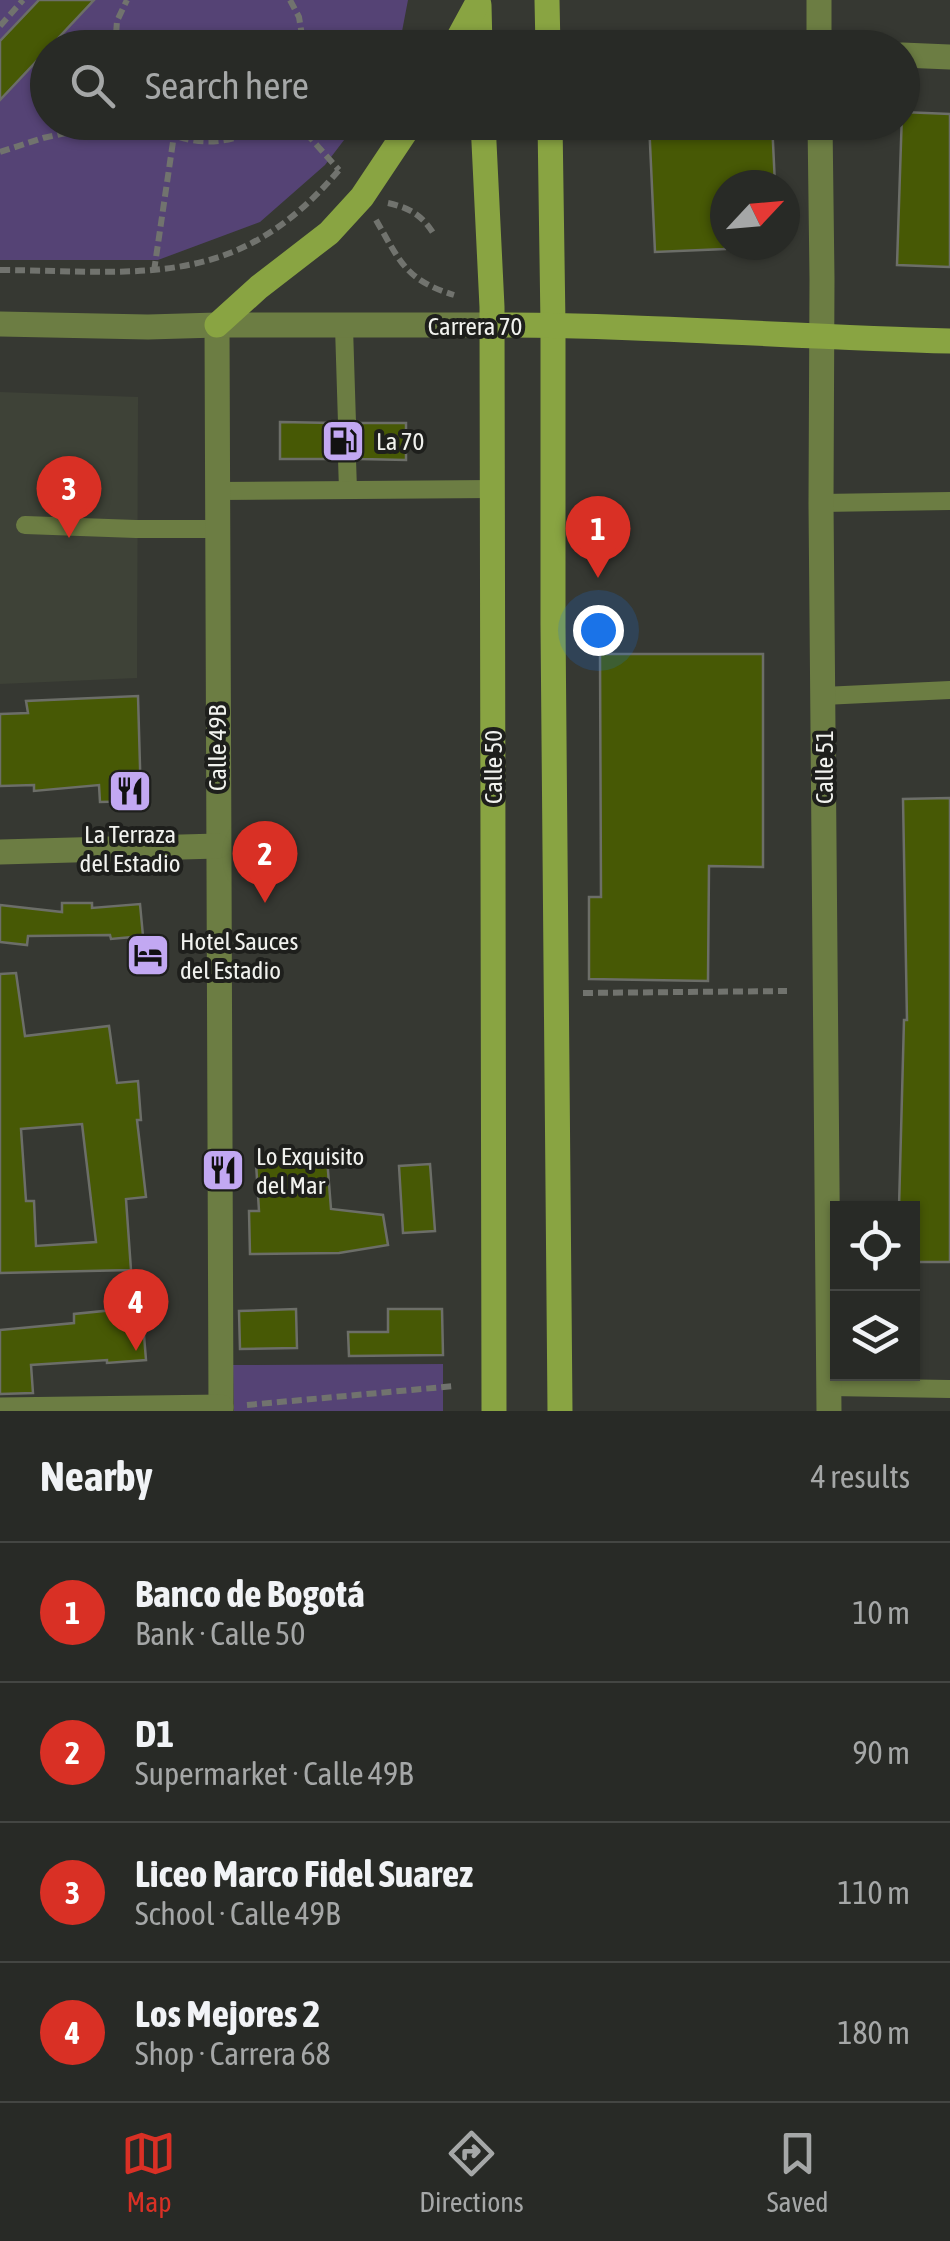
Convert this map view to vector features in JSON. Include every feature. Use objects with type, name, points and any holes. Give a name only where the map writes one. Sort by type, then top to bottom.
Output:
[{"type":"main road","points":[[548,0],[548,30]]},
{"type":"main road","points":[[463,30],[478,1]]},
{"type":"main road","points":[[478,1],[479,30]]},
{"type":"main road","points":[[217,324],[329,234],[362,196],[400,140]]},
{"type":"main road","name":"Calle 50","points":[[485,140],[493,490],[494,1411]]},
{"type":"main road","points":[[550,140],[560,1411]]},
{"type":"main road","name":"Carrera 70","points":[[491,326],[553,325],[950,341]]},
{"type":"street","points":[[819,0],[819,30]]},
{"type":"street","points":[[920,56],[950,57]]},
{"type":"street","name":"Calle 51","points":[[820,140],[829,1399]]},
{"type":"street","name":"Carrera 70","points":[[0,324],[148,328],[217,324],[491,326]]},
{"type":"street","name":"Calle 49B","points":[[217,324],[221,1409]]},
{"type":"street","points":[[0,852],[218,846]]},
{"type":"street","points":[[0,1410],[221,1409]]},
{"type":"lane","points":[[344,326],[347,423]]},
{"type":"lane","points":[[347,459],[348,490]]},
{"type":"lane","points":[[217,491],[493,490]]},
{"type":"lane","points":[[821,503],[950,501]]},
{"type":"lane","points":[[25,525],[216,529]]},
{"type":"lane","points":[[823,696],[950,690]]},
{"type":"lane","points":[[829,1399],[950,1389]]},
{"type":"path","points":[[0,26],[24,0]]},
{"type":"path","points":[[116,30],[127,0]]},
{"type":"path","points":[[290,0],[301,30]]},
{"type":"path","points":[[0,152],[37,140]]},
{"type":"path","points":[[154,271],[173,140]]},
{"type":"path","points":[[195,140],[223,140]]},
{"type":"path","points":[[0,270],[154,271],[194,266],[246,247],[282,226],[317,196],[339,170],[312,140]]},
{"type":"path","points":[[362,196],[406,207],[427,222],[435,236]]},
{"type":"path","points":[[362,196],[403,266],[437,290]]},
{"type":"path","points":[[581,993],[787,991]]},
{"type":"path","points":[[221,1409],[455,1386]]},
{"type":"shaded area","points":[[0,0],[408,0],[402,30],[30,30],[30,140],[344,140],[325,165],[260,222],[158,260],[0,260]]},
{"type":"shaded area","points":[[0,392],[138,397],[137,678],[0,684]]},
{"type":"shaded area","points":[[443,1364],[443,1411],[234,1411],[233,1365]]},
{"type":"building","points":[[39,0],[94,0],[66,30],[30,30],[30,68],[0,100],[0,41]]},
{"type":"building","points":[[920,113],[950,114],[950,267],[897,265],[901,140],[920,140]]},
{"type":"building","points":[[650,140],[773,140],[774,170],[710,170],[710,250],[655,252]]},
{"type":"building","name":"La 70","points":[[280,422],[334,423],[346,435],[354,433],[359,423],[406,423],[406,460],[360,459],[348,447],[340,449],[335,459],[280,459]]},
{"type":"building","points":[[600,654],[763,654],[763,867],[709,866],[708,981],[589,979],[589,897],[601,897]]},
{"type":"building","points":[[138,696],[141,801],[100,802],[99,785],[34,791],[34,785],[0,786],[0,714],[28,713],[26,701]]},
{"type":"building","points":[[950,798],[950,1262],[920,1262],[920,1201],[899,1201],[907,1020],[903,799]]},
{"type":"building","points":[[62,903],[92,903],[92,908],[140,904],[143,936],[28,936],[27,945],[0,942],[0,905],[62,912]]},
{"type":"building","points":[[16,973],[25,1036],[109,1026],[117,1083],[138,1081],[141,1120],[137,1120],[146,1197],[126,1199],[131,1270],[0,1273],[0,974]],"holes":[[[82,1124],[96,1242],[36,1246],[34,1201],[26,1201],[21,1129]]]},
{"type":"building","points":[[327,1158],[331,1209],[383,1215],[388,1245],[339,1253],[250,1254],[249,1211],[259,1211],[256,1163]]},
{"type":"building","points":[[430,1164],[435,1231],[403,1233],[399,1166]]},
{"type":"building","points":[[134,1308],[134,1324],[143,1323],[146,1360],[31,1365],[33,1393],[0,1394],[0,1330],[74,1323],[74,1314]]},
{"type":"building","points":[[296,1309],[297,1348],[240,1349],[239,1311]]},
{"type":"building","points":[[388,1309],[442,1309],[443,1355],[349,1356],[348,1332],[388,1332]]},
{"type":"place","name":"La 70","points":[[343,441]]},
{"type":"place","name":"Liceo Marco Fidel Suarez","points":[[69,538]]},
{"type":"place","name":"Banco de Bogotá","points":[[598,578]]},
{"type":"place","name":"La Terraza del Estadio","points":[[130,791]]},
{"type":"place","name":"D1","points":[[265,903]]},
{"type":"place","name":"Hotel Sauces del Estadio","points":[[148,955]]},
{"type":"place","name":"Lo Exquisito del Mar","points":[[223,1170]]},
{"type":"place","name":"Los Mejores 2","points":[[136,1351]]}]
